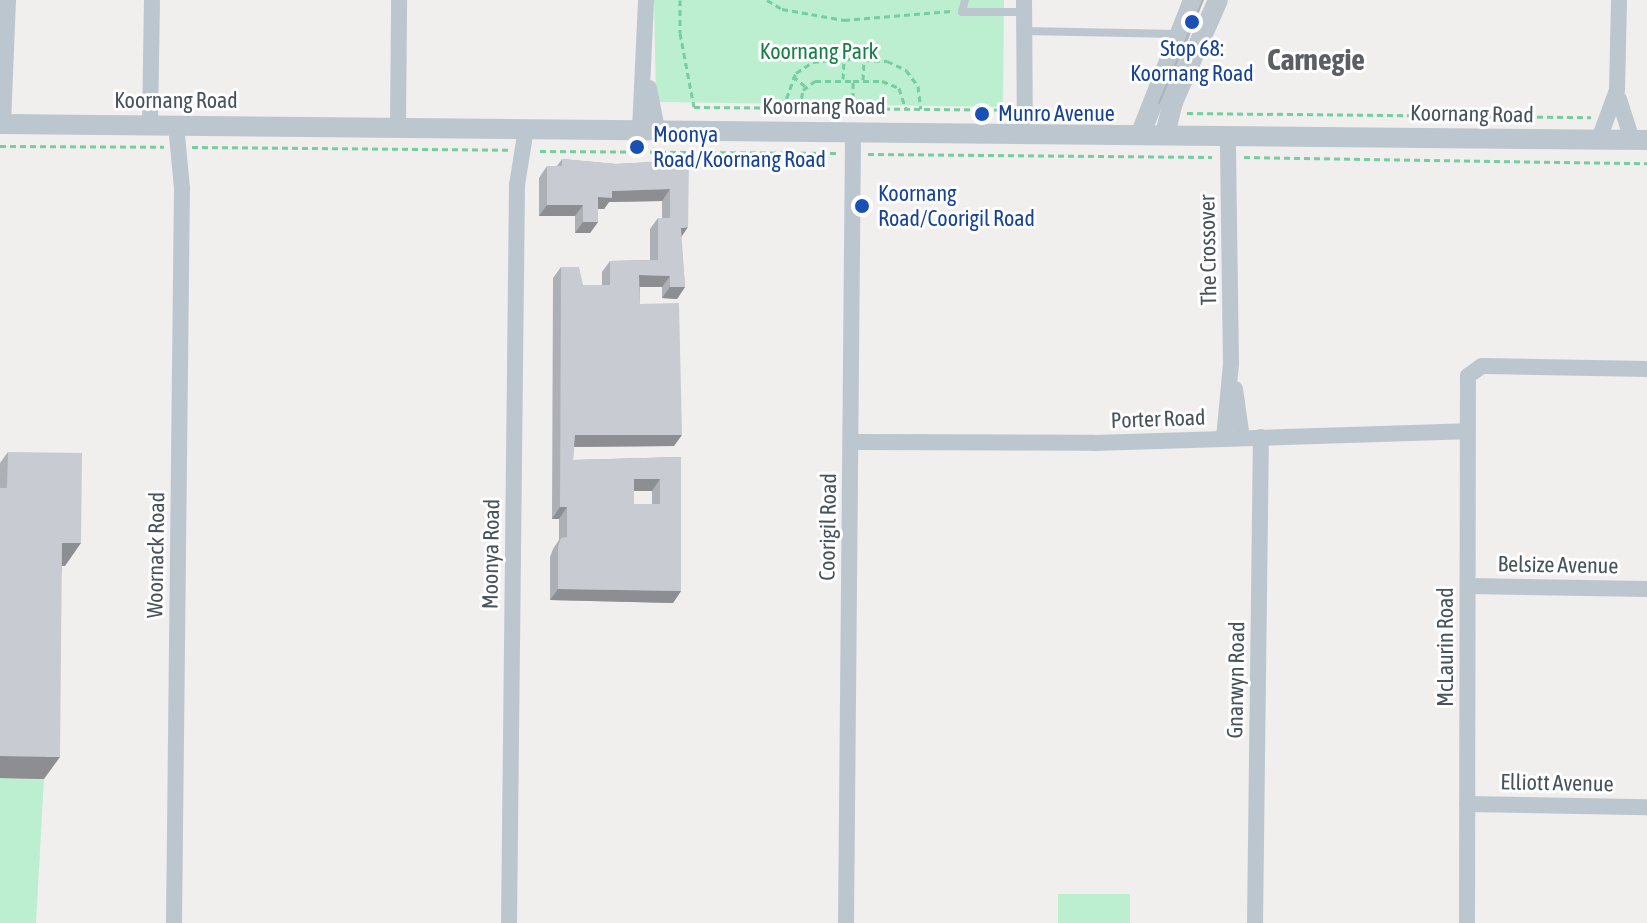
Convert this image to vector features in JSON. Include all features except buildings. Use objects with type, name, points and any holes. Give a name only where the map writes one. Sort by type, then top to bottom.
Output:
[{"type":"street","points":[[6,124],[8,0]]},
{"type":"street","points":[[150,125],[152,0]]},
{"type":"street","points":[[398,127],[399,0]]},
{"type":"street","points":[[646,0],[649,129]]},
{"type":"street","points":[[1141,133],[1177,34],[1193,0]]},
{"type":"street","points":[[1165,134],[1173,102],[1218,0]]},
{"type":"street","points":[[1599,139],[1611,117],[1617,90],[1619,0]]},
{"type":"street","points":[[1024,6],[1025,132]]},
{"type":"street","points":[[1617,90],[1639,140]]},
{"type":"street","name":"Koornang Road","points":[[6,124],[1639,140]]},
{"type":"street","name":"Woornack Road","points":[[174,923],[182,125]]},
{"type":"street","name":"Moonya Road","points":[[509,923],[518,129]]},
{"type":"street","name":"Coorigil Road","points":[[846,923],[853,131]]},
{"type":"street","name":"The Crossover","points":[[1224,438],[1231,364],[1228,135]]},
{"type":"street","name":"The Crossover","points":[[1231,364],[1242,438]]},
{"type":"street","name":"McLaurin Road","points":[[1467,923],[1466,431],[1469,371],[1482,366],[1647,369]]},
{"type":"street","name":"Porter Road","points":[[851,442],[1242,438],[1466,431]]},
{"type":"street","name":"Gnarwyn Road","points":[[1255,923],[1261,437]]},
{"type":"street","name":"Belsize Avenue","points":[[1468,586],[1647,589]]},
{"type":"street","name":"Elliott Avenue","points":[[1467,804],[1647,807]]},
{"type":"lane","points":[[965,0],[962,12],[1024,6]]},
{"type":"lane","points":[[1025,31],[1177,34]]},
{"type":"path","points":[[680,0],[680,33],[694,107],[1024,110]]},
{"type":"path","points":[[767,0],[782,9],[844,20],[962,12]]},
{"type":"path","points":[[843,80],[844,59]]},
{"type":"path","points":[[783,108],[793,76],[813,62],[864,59],[906,70],[918,86],[921,109]]},
{"type":"path","points":[[863,81],[864,59]]},
{"type":"path","points":[[793,76],[806,87]]},
{"type":"path","points":[[800,108],[806,87],[815,81],[843,80],[899,88],[906,109]]},
{"type":"path","points":[[853,81],[853,109]]},
{"type":"path","points":[[1181,113],[1611,117]]},
{"type":"path","points":[[0,146],[1647,163]]},
{"type":"green space","name":"Koornang Park","points":[[654,0],[1004,0],[1003,107],[656,102]]},
{"type":"green space","points":[[0,778],[44,779],[36,923],[0,923]]},
{"type":"green space","points":[[1058,894],[1130,894],[1130,923],[1058,923]]},
{"type":"tram line","points":[[1159,103],[1203,0]]},
{"type":"place","name":"Stop 68: Koornang Road","points":[[1192,22]]},
{"type":"place","name":"Munro Avenue","points":[[982,114]]},
{"type":"place","name":"Moonya Road/Koornang Road","points":[[637,147]]},
{"type":"place","name":"Koornang Road/Coorigil Road","points":[[862,206]]},
{"type":"district","name":"Carnegie","points":[[1316,59]]}]
